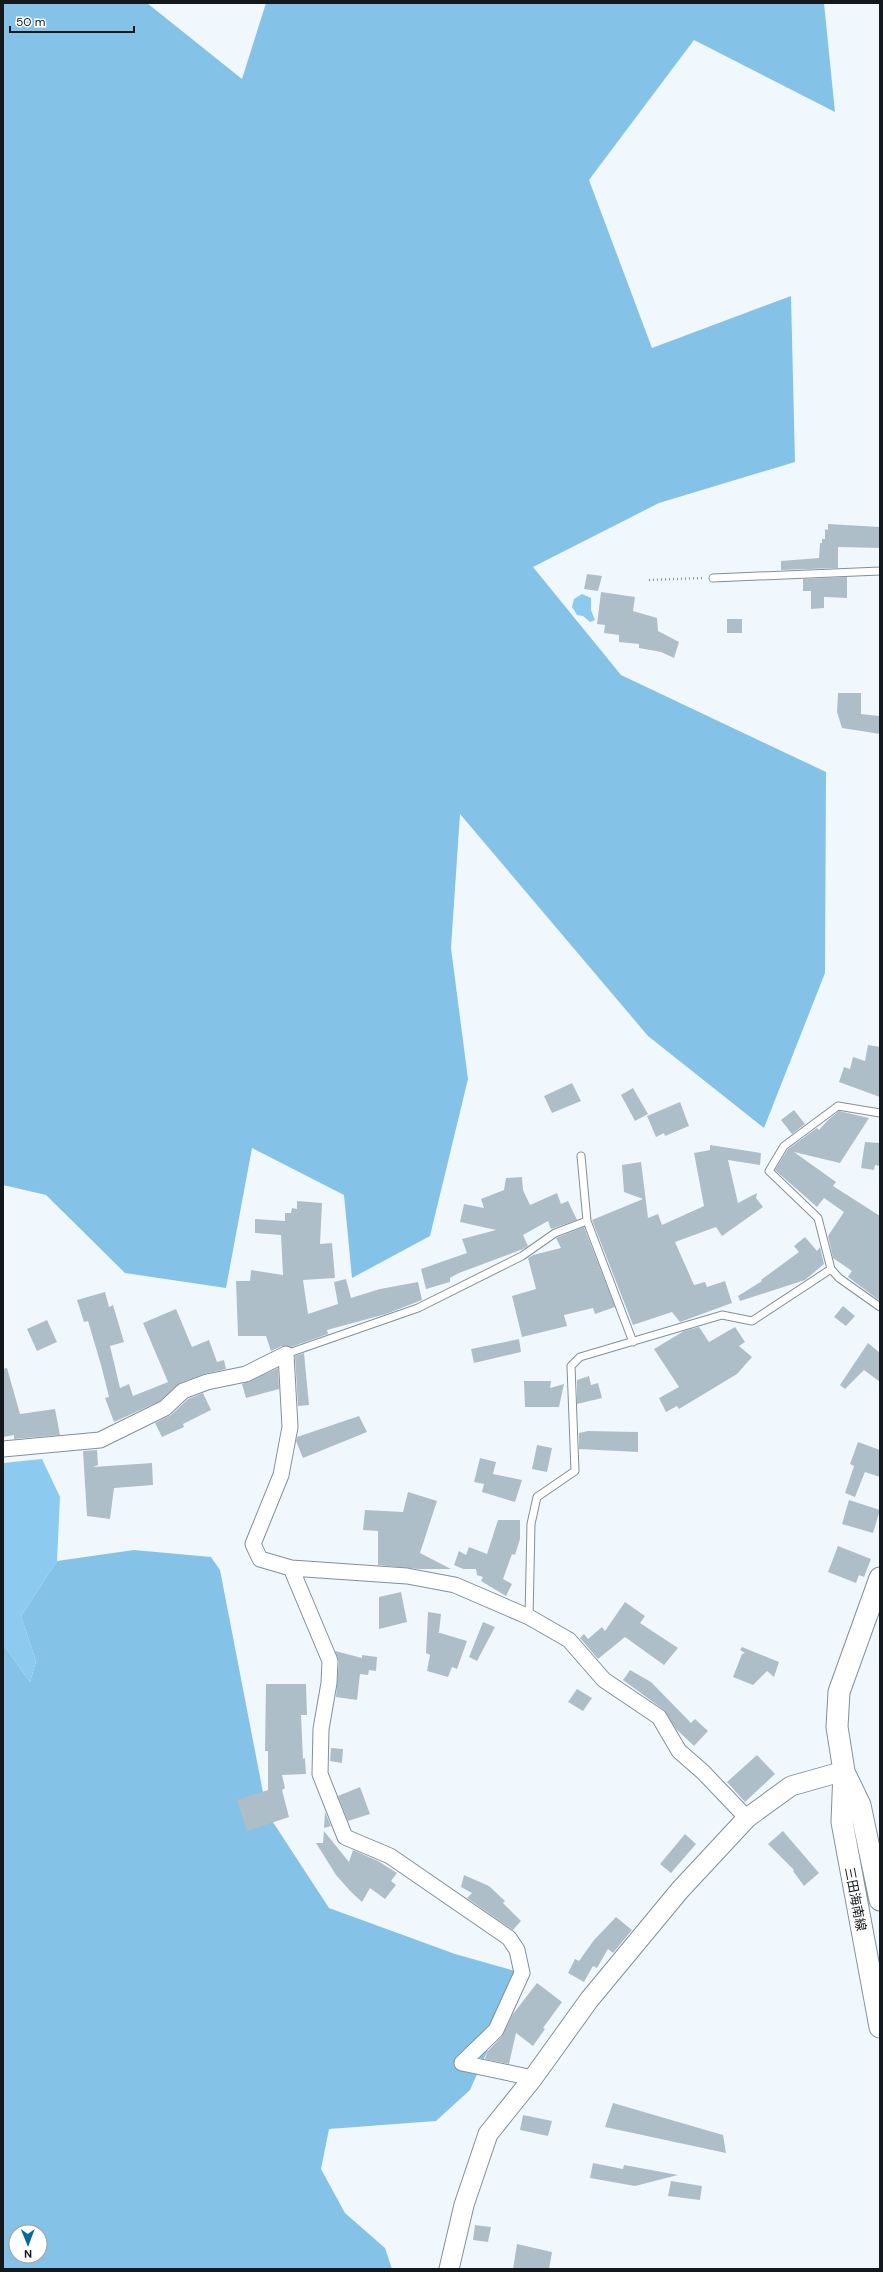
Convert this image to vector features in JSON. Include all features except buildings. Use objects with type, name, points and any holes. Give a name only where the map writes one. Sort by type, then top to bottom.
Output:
[{"type":"main road","name":"三田海南線","points":[[880,1578],[839,1692],[837,1727],[844,1771],[842,1822],[880,2027]]},
{"type":"main road","name":"三田海南線","points":[[844,1771],[860,1805],[880,1900]]},
{"type":"street","points":[[3,1449],[100,1440],[165,1408],[183,1391],[207,1382],[246,1374],[286,1354],[290,1427],[281,1475],[253,1544],[260,1559],[291,1568],[407,1576],[455,1585],[529,1617],[570,1640],[604,1680],[659,1717],[679,1751],[703,1772],[747,1818]]},
{"type":"street","points":[[291,1568],[330,1661],[329,1683],[321,1729],[320,1774],[345,1837],[390,1856],[509,1938],[517,1950],[522,1973],[496,2030],[462,2063],[533,2078]]},
{"type":"street","points":[[449,2269],[464,2205],[488,2134],[533,2078],[589,2000],[680,1890],[747,1818],[791,1786],[844,1771]]},
{"type":"lane","points":[[713,578],[880,572]]},
{"type":"lane","points":[[880,1113],[838,1106],[784,1146],[769,1172],[818,1218],[831,1269],[839,1278],[880,1307]]},
{"type":"lane","points":[[581,1156],[587,1221],[633,1342]]},
{"type":"lane","points":[[286,1354],[418,1308],[522,1256],[555,1233],[587,1221]]},
{"type":"lane","points":[[529,1617],[531,1524],[537,1497],[575,1471],[571,1366],[580,1357],[722,1315],[752,1320],[831,1269]]},
{"type":"path","points":[[649,580],[713,578]]},
{"type":"shaded area","points":[[3,3],[147,3],[242,79],[266,3],[824,3],[835,112],[694,40],[589,180],[652,348],[791,296],[795,462],[659,503],[533,567],[621,675],[826,772],[825,973],[764,1128],[648,1036],[460,814],[451,948],[468,1079],[430,1236],[352,1278],[344,1195],[252,1148],[226,1288],[125,1273],[46,1195],[3,1185]]},
{"type":"shaded area","points":[[582,594],[591,598],[591,610],[595,620],[590,622],[583,616],[577,615],[572,607],[574,599]]},
{"type":"shaded area","points":[[42,1459],[60,1497],[57,1561],[21,1616],[36,1661],[30,1682],[3,1644],[3,1463]]},
{"type":"shaded area","points":[[134,1550],[211,1557],[220,1570],[267,1813],[329,1908],[455,1954],[522,1973],[470,2090],[436,2121],[329,2129],[321,2169],[345,2213],[385,2248],[392,2269],[3,2269],[3,1644],[30,1682],[36,1661],[21,1616],[57,1561]]}]
